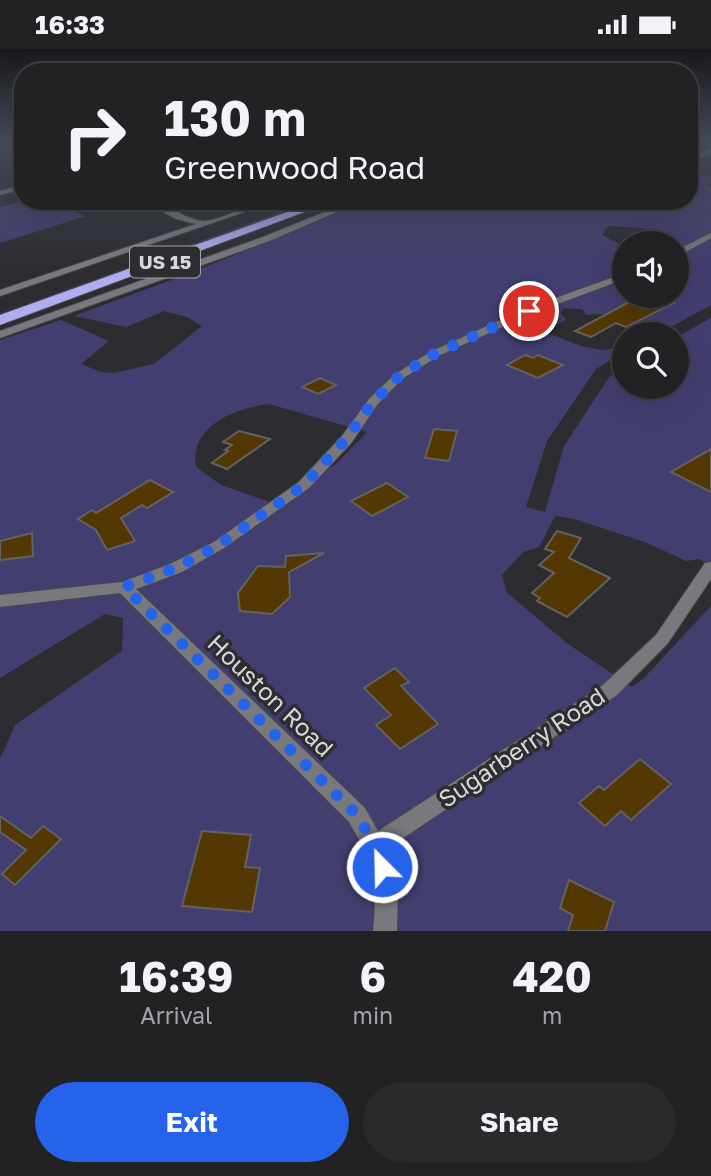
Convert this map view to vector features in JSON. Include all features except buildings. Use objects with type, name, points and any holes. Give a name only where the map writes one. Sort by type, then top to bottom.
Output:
[{"type":"highway","name":"US 15","points":[[0,307],[280,210]]},
{"type":"highway","name":"US 15","points":[[0,320],[304,210]]},
{"type":"street","points":[[164,210],[178,218],[204,225]]},
{"type":"street","points":[[0,293],[246,210]]},
{"type":"street","points":[[0,335],[253,244],[337,210]]},
{"type":"street","points":[[689,247],[711,236]]},
{"type":"street","points":[[695,244],[711,248]]},
{"type":"street","points":[[0,601],[124,587],[176,568],[219,545],[304,485],[346,439],[373,402],[398,377],[434,354],[529,311],[612,281]]},
{"type":"street","name":"Sugarberry Road","points":[[375,845],[610,690],[662,639],[711,567]]},
{"type":"street","name":"Houston Road","points":[[124,587],[357,815],[375,845]]},
{"type":"street","points":[[375,845],[390,889],[386,931]]},
{"type":"shaded area","points":[[698,181],[711,181],[705,185],[711,187],[711,305],[680,322],[635,322],[609,314],[587,315],[582,309],[564,308],[561,313],[566,320],[558,324],[544,318],[534,321],[532,327],[581,346],[601,350],[612,349],[612,360],[596,369],[547,441],[526,507],[545,512],[564,446],[610,376],[612,375],[612,399],[689,399],[689,330],[711,318],[711,565],[699,559],[686,561],[645,542],[574,519],[555,516],[539,547],[523,552],[502,575],[507,593],[568,644],[632,687],[644,678],[711,606],[711,931],[0,931],[0,759],[15,725],[122,651],[123,618],[105,614],[0,678],[0,340],[61,320],[109,341],[81,364],[101,372],[113,373],[154,364],[202,326],[187,317],[164,311],[126,327],[74,316],[193,272],[345,210],[698,210]],"holes":[[[269,404],[367,432],[335,465],[270,502],[221,485],[196,467],[196,453],[200,440],[217,422],[242,410]]]},
{"type":"shaded area","points":[[14,203],[14,210],[68,210],[86,216],[0,243],[0,207]]},
{"type":"shaded area","points":[[286,210],[298,210],[0,317],[0,314]]},
{"type":"route","points":[[382,867],[375,845],[357,815],[124,587],[176,568],[219,545],[304,485],[346,439],[373,402],[398,377],[434,354],[529,311]]}]
